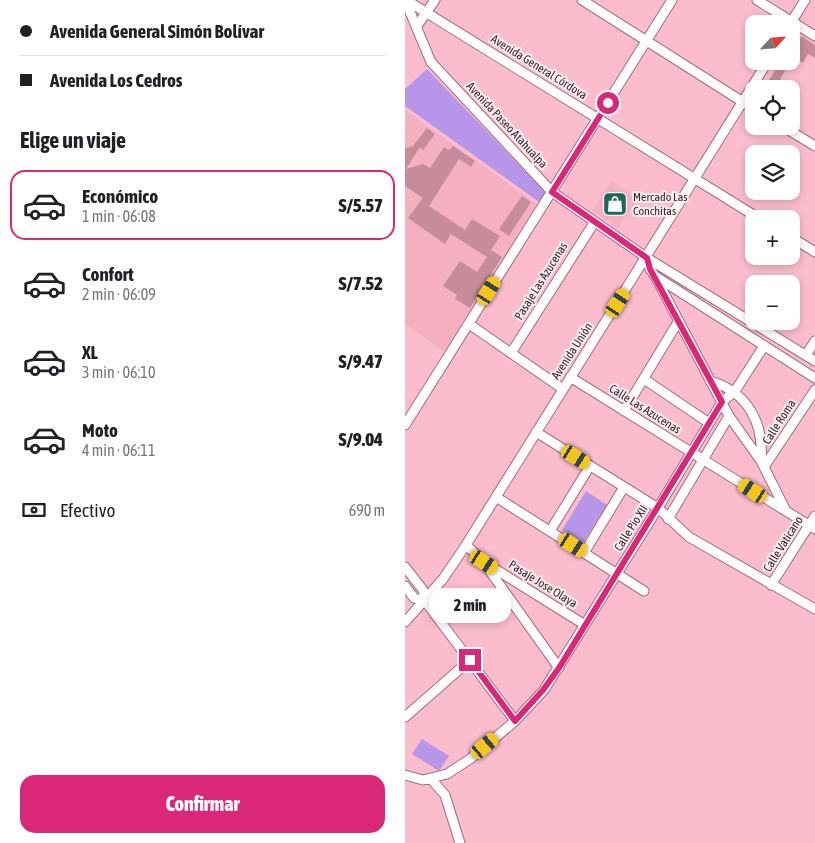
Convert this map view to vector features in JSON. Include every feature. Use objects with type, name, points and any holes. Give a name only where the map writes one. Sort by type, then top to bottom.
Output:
[{"type":"street","name":"Avenida General Córdova","points":[[406,0],[745,210]]},
{"type":"street","name":"Avenida Paseo Atahualpa","points":[[406,0],[431,62],[552,192],[647,258],[815,361]]},
{"type":"street","points":[[417,26],[435,0]]},
{"type":"street","points":[[582,0],[743,102]]},
{"type":"street","points":[[405,426],[672,0]]},
{"type":"street","points":[[757,0],[779,15]]},
{"type":"street","points":[[796,15],[805,0]]},
{"type":"street","points":[[800,28],[815,36]]},
{"type":"street","name":"Avenida Unión","points":[[405,622],[443,579],[466,544],[647,258],[762,70]]},
{"type":"street","points":[[797,135],[815,146]]},
{"type":"street","name":"Pasaje Las Azucenas","points":[[511,353],[594,223]]},
{"type":"street","points":[[800,243],[815,252]]},
{"type":"street","points":[[647,258],[678,322],[729,416],[763,464],[786,511]]},
{"type":"street","points":[[655,276],[815,378]]},
{"type":"street","points":[[624,411],[678,322]]},
{"type":"street","points":[[469,324],[563,389]]},
{"type":"street","points":[[806,356],[815,340]]},
{"type":"street","name":"Calle Pio XII","points":[[431,779],[447,774],[470,759],[515,721],[543,690],[559,668],[722,402],[735,391],[764,346]]},
{"type":"street","name":"Calle Las Azucenas","points":[[570,377],[812,527]]},
{"type":"street","points":[[644,379],[709,423]]},
{"type":"street","points":[[710,380],[735,391],[750,411],[759,429],[763,464]]},
{"type":"street","name":"Calle Roma","points":[[763,464],[815,390]]},
{"type":"street","points":[[669,519],[729,416]]},
{"type":"street","points":[[536,432],[658,508],[689,537],[815,609]]},
{"type":"street","points":[[550,531],[590,466]]},
{"type":"street","points":[[584,552],[625,487]]},
{"type":"street","points":[[496,497],[644,591]]},
{"type":"street","name":"Calle Vaticano","points":[[771,585],[812,527],[815,516]]},
{"type":"street","name":"Pasaje Jose Olaya","points":[[466,544],[484,562],[585,625]]},
{"type":"street","points":[[484,562],[559,668]]},
{"type":"street","points":[[405,567],[423,590],[425,601],[515,721]]},
{"type":"street","points":[[405,586],[414,598],[425,601]]},
{"type":"street","points":[[405,717],[470,660]]},
{"type":"street","points":[[405,775],[423,780],[431,779],[445,795],[460,843]]},
{"type":"shaded area","points":[[427,69],[546,193],[539,202],[405,106],[405,89]]},
{"type":"shaded area","points":[[405,110],[537,204],[445,352],[405,324]]},
{"type":"shaded area","name":"Mercado Las Conchitas","points":[[612,181],[637,199],[618,228],[592,210]]},
{"type":"shaded area","points":[[586,491],[607,505],[583,543],[562,530]]},
{"type":"shaded area","points":[[422,739],[449,756],[439,771],[412,754]]},
{"type":"building","points":[[800,37],[803,37],[815,45],[815,58],[808,54],[803,63],[800,61]]},
{"type":"building","points":[[775,70],[786,70],[780,79],[782,80],[769,80]]},
{"type":"building","points":[[427,128],[435,134],[423,150],[420,147],[406,169],[423,164],[430,168],[444,147],[449,150],[453,146],[475,161],[471,167],[459,159],[429,206],[465,230],[472,219],[500,236],[491,250],[502,257],[470,308],[455,299],[457,295],[443,286],[460,261],[477,272],[487,257],[451,234],[445,244],[408,218],[423,198],[405,186],[405,149],[413,146]]},
{"type":"building","points":[[522,196],[531,202],[509,236],[499,229]]},
{"type":"place","name":"Mercado Las Conchitas","points":[[615,204]]},
{"type":"route","points":[[470,660],[515,721],[530,706],[559,668],[722,402],[650,269],[647,258],[552,192],[608,103]]}]
